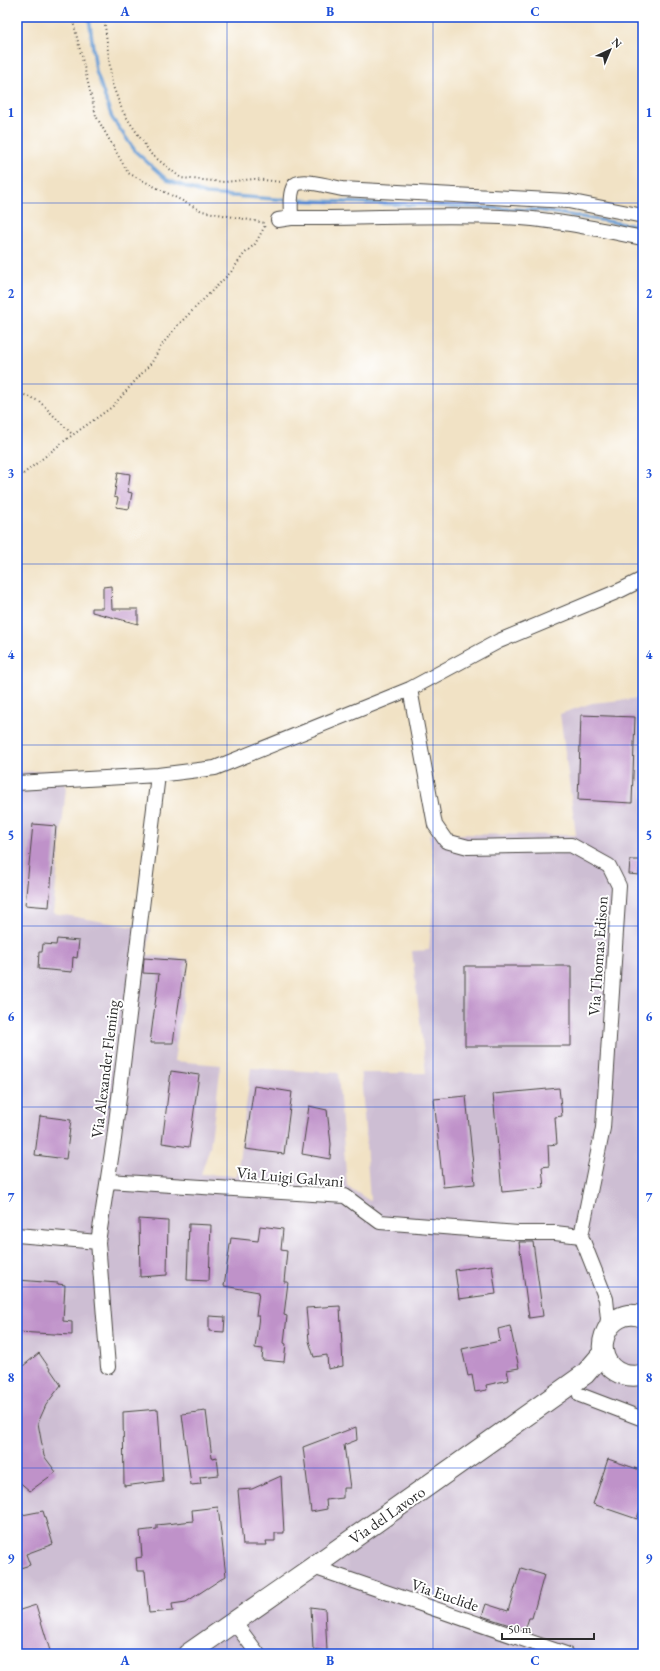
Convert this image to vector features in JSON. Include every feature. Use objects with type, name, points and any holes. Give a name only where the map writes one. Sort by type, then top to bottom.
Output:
[{"type":"main road","points":[[626,1372],[602,1341],[606,1330],[614,1320],[634,1316]]},
{"type":"main road","name":"Via del Lavoro","points":[[188,1654],[585,1374],[626,1372]]},
{"type":"street","points":[[643,216],[568,201],[342,189],[317,185],[307,181],[299,182],[293,189],[281,218],[409,218],[460,216],[522,218],[572,224],[643,238]]},
{"type":"street","points":[[17,784],[158,775],[215,768],[410,688],[499,641],[621,590],[643,579]]},
{"type":"street","name":"Via Thomas Edison","points":[[410,688],[435,825],[446,841],[468,847],[571,845],[609,866],[619,886],[603,1128],[581,1236]]},
{"type":"street","name":"Via Alexander Fleming","points":[[108,1367],[98,1242],[108,1181],[158,775]]},
{"type":"street","name":"Via Luigi Galvani","points":[[108,1181],[345,1196],[380,1222],[518,1233],[555,1233],[581,1236]]},
{"type":"street","points":[[17,1235],[98,1242]]},
{"type":"street","points":[[581,1236],[606,1299],[608,1318],[606,1330]]},
{"type":"street","points":[[606,1299],[634,1316]]},
{"type":"street","points":[[580,1395],[643,1419]]},
{"type":"street","name":"Via Euclide","points":[[313,1567],[566,1654]]},
{"type":"street","points":[[234,1622],[258,1654]]},
{"type":"path","points":[[72,17],[96,116],[128,173],[202,211],[281,218]]},
{"type":"path","points":[[104,17],[112,84],[123,112],[151,154],[181,178],[224,182],[255,180],[280,181],[293,189]]},
{"type":"path","points":[[17,479],[73,435],[112,407],[134,385],[177,326],[231,272],[244,254],[281,218]]},
{"type":"path","points":[[17,392],[39,401],[73,435]]},
{"type":"shaded area","points":[[643,698],[643,1654],[17,1654],[17,772],[64,770],[66,788],[53,913],[150,930],[147,955],[189,959],[174,1061],[221,1065],[210,1147],[201,1174],[237,1176],[251,1068],[338,1073],[347,1186],[370,1201],[361,1073],[426,1073],[412,951],[429,950],[436,872],[429,834],[576,835],[560,714],[592,703]]},
{"type":"building","points":[[118,472],[130,474],[128,492],[132,493],[129,509],[116,507],[118,498],[114,497]]},
{"type":"building","points":[[111,586],[112,609],[138,609],[138,624],[92,612],[92,608],[103,608],[103,587]]},
{"type":"building","points":[[581,715],[635,717],[632,803],[578,800]]},
{"type":"building","points":[[33,824],[56,826],[49,907],[25,905]]},
{"type":"building","points":[[630,860],[640,860],[639,875],[629,874]]},
{"type":"building","points":[[57,939],[79,941],[77,958],[73,957],[72,972],[38,969],[39,952],[42,952],[43,944],[56,945]]},
{"type":"building","points":[[144,958],[185,961],[173,1043],[150,1043],[159,974],[143,973]]},
{"type":"building","points":[[465,966],[571,966],[571,1046],[465,1046]]},
{"type":"building","points":[[171,1071],[199,1075],[189,1147],[162,1143]]},
{"type":"building","points":[[254,1086],[292,1092],[284,1154],[245,1149]]},
{"type":"building","points":[[559,1088],[562,1116],[555,1117],[557,1144],[548,1145],[549,1166],[542,1167],[544,1188],[502,1192],[493,1094]]},
{"type":"building","points":[[466,1096],[475,1184],[443,1187],[434,1099]]},
{"type":"building","points":[[309,1106],[327,1110],[331,1144],[330,1159],[302,1154]]},
{"type":"building","points":[[40,1116],[71,1120],[66,1159],[35,1155]]},
{"type":"building","points":[[139,1219],[168,1221],[167,1275],[140,1277]]},
{"type":"building","points":[[189,1224],[211,1225],[209,1281],[187,1280]]},
{"type":"building","points":[[260,1226],[283,1229],[281,1250],[287,1251],[284,1282],[288,1282],[284,1315],[287,1316],[284,1343],[286,1344],[284,1362],[262,1360],[263,1349],[255,1348],[259,1316],[256,1316],[259,1292],[224,1286],[231,1238],[258,1241]]},
{"type":"building","points":[[519,1242],[533,1242],[543,1316],[529,1318]]},
{"type":"building","points":[[492,1265],[496,1294],[459,1299],[455,1270]]},
{"type":"building","points":[[17,1280],[58,1283],[65,1285],[63,1321],[72,1322],[72,1335],[17,1332]]},
{"type":"building","points":[[340,1306],[343,1366],[328,1369],[327,1355],[314,1357],[309,1341],[306,1308]]},
{"type":"building","points":[[209,1316],[225,1317],[224,1332],[209,1331]]},
{"type":"building","points":[[510,1326],[519,1368],[507,1370],[509,1380],[486,1385],[487,1390],[475,1392],[472,1375],[468,1376],[462,1349],[500,1341],[498,1329]]},
{"type":"building","points":[[39,1353],[61,1385],[46,1405],[38,1423],[44,1456],[56,1472],[30,1491],[17,1480],[17,1448],[19,1445],[17,1433],[17,1371]]},
{"type":"building","points":[[158,1409],[163,1481],[124,1486],[123,1412]]},
{"type":"building","points":[[206,1411],[212,1458],[217,1457],[219,1475],[200,1477],[201,1484],[191,1485],[182,1414]]},
{"type":"building","points":[[356,1427],[357,1440],[344,1445],[350,1488],[343,1488],[343,1498],[326,1500],[327,1509],[311,1512],[303,1447]]},
{"type":"building","points":[[608,1459],[643,1471],[643,1500],[637,1519],[593,1504]]},
{"type":"building","points":[[281,1476],[284,1533],[275,1533],[275,1541],[266,1541],[267,1545],[243,1545],[238,1490],[252,1489]]},
{"type":"building","points":[[218,1507],[226,1576],[186,1602],[172,1604],[173,1611],[149,1613],[145,1571],[137,1571],[136,1558],[142,1557],[140,1531],[157,1529],[157,1525],[193,1521],[192,1510]]},
{"type":"building","points":[[43,1511],[53,1544],[26,1554],[30,1565],[17,1569],[17,1516]]},
{"type":"building","points":[[521,1568],[544,1575],[532,1618],[529,1618],[525,1630],[482,1616],[486,1604],[508,1611]]},
{"type":"building","points":[[36,1605],[51,1654],[17,1654],[17,1611]]},
{"type":"building","points":[[311,1607],[325,1609],[327,1651],[313,1649]]},
{"type":"waterway","points":[[89,17],[96,71],[112,118],[136,152],[167,180],[206,194],[288,200]]},
{"type":"waterway","points":[[294,200],[538,210],[643,227]]}]
